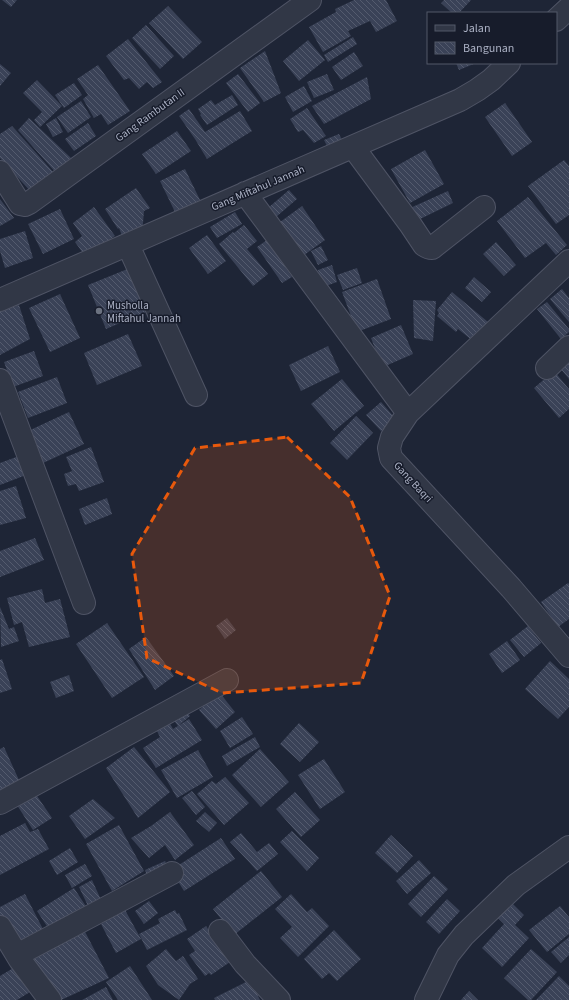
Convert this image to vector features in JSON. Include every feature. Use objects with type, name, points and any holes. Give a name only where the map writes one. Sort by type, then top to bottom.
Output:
[{"type":"street","name":"Gang Rambutan II","points":[[0,172],[20,204],[29,204],[310,0]]},
{"type":"street","points":[[557,19],[569,8]]},
{"type":"street","name":"Gang Miftahul Jannah","points":[[0,300],[460,100],[491,80],[508,64]]},
{"type":"street","points":[[353,147],[410,224],[418,238],[429,248],[432,248],[484,208]]},
{"type":"street","points":[[245,193],[408,413]]},
{"type":"street","points":[[128,245],[196,394]]},
{"type":"street","name":"Gang Baqri","points":[[569,261],[408,413],[392,437],[389,448],[391,458],[511,588],[569,656]]},
{"type":"street","points":[[547,368],[569,347]]},
{"type":"street","points":[[0,380],[84,603]]},
{"type":"street","points":[[0,803],[227,680]]},
{"type":"street","points":[[426,1000],[448,955],[464,935],[516,885],[566,855]]},
{"type":"street","points":[[17,954],[172,873]]},
{"type":"street","points":[[0,927],[17,954],[50,1000]]},
{"type":"street","points":[[220,931],[245,964],[279,1000]]},
{"type":"highlighted area","points":[[287,437],[350,497],[390,596],[361,683],[222,693],[147,658],[132,554],[195,448]]},
{"type":"building","points":[[2,0],[17,0],[11,7]]},
{"type":"building","points":[[354,0],[386,0],[397,21],[376,32],[370,21],[348,31],[351,36],[323,52],[309,27],[336,12],[335,9]]},
{"type":"building","points":[[444,0],[471,0],[460,12],[451,12],[441,3]]},
{"type":"building","points":[[168,6],[202,42],[183,59],[149,23]]},
{"type":"building","points":[[146,25],[174,56],[160,69],[132,38]]},
{"type":"building","points":[[353,37],[357,44],[328,62],[324,55]]},
{"type":"building","points":[[128,39],[162,82],[153,88],[147,82],[139,89],[129,78],[124,80],[106,56]]},
{"type":"building","points":[[308,40],[325,60],[299,81],[283,61]]},
{"type":"building","points":[[265,51],[281,93],[264,102],[240,68]]},
{"type":"building","points":[[354,52],[363,66],[341,80],[332,67]]},
{"type":"building","points":[[0,64],[11,73],[0,86]]},
{"type":"building","points":[[456,64],[474,64],[459,70]]},
{"type":"building","points":[[98,65],[130,111],[108,125],[101,114],[94,118],[83,99],[88,95],[77,79]]},
{"type":"building","points":[[238,74],[260,103],[248,112],[226,83]]},
{"type":"building","points":[[327,74],[334,90],[314,98],[307,82]]},
{"type":"building","points":[[367,77],[371,99],[324,124],[312,106]]},
{"type":"building","points":[[37,80],[62,106],[40,127],[34,120],[42,112],[23,93]]},
{"type":"building","points":[[74,83],[82,95],[64,108],[55,95]]},
{"type":"building","points":[[304,86],[312,101],[293,112],[285,97]]},
{"type":"building","points":[[232,95],[238,105],[207,125],[198,109],[211,100],[215,105]]},
{"type":"building","points":[[81,101],[91,117],[68,133],[57,117]]},
{"type":"building","points":[[505,103],[532,142],[512,156],[485,117]]},
{"type":"building","points":[[307,108],[326,136],[314,143],[303,130],[298,132],[290,119]]},
{"type":"building","points":[[189,109],[205,132],[240,111],[252,131],[207,159],[179,116]]},
{"type":"building","points":[[29,118],[71,158],[57,174],[18,130]]},
{"type":"building","points":[[56,118],[63,132],[53,137],[46,124]]},
{"type":"building","points":[[88,123],[96,136],[74,151],[65,139]]},
{"type":"building","points":[[12,126],[54,173],[32,193],[0,158],[0,134]]},
{"type":"building","points":[[177,131],[191,151],[156,174],[142,154]]},
{"type":"building","points":[[339,134],[342,140],[328,148],[324,140]]},
{"type":"building","points":[[425,150],[444,184],[410,203],[391,169]]},
{"type":"building","points":[[564,160],[569,166],[569,215],[556,224],[528,186]]},
{"type":"building","points":[[185,169],[200,200],[175,212],[160,181]]},
{"type":"building","points":[[136,188],[150,208],[144,211],[142,235],[124,241],[119,228],[118,229],[105,209]]},
{"type":"building","points":[[289,190],[297,199],[276,217],[268,208]]},
{"type":"building","points":[[448,191],[453,203],[414,222],[408,209]]},
{"type":"building","points":[[528,197],[567,245],[556,255],[546,243],[525,258],[497,221]]},
{"type":"building","points":[[0,199],[14,218],[0,226]]},
{"type":"building","points":[[302,206],[325,240],[300,258],[276,225]]},
{"type":"building","points":[[94,207],[115,236],[85,256],[75,242],[82,236],[73,223]]},
{"type":"building","points":[[60,209],[74,239],[43,254],[28,224]]},
{"type":"building","points":[[235,212],[242,224],[217,238],[210,227]]},
{"type":"building","points":[[244,225],[257,241],[247,249],[268,274],[253,286],[219,244]]},
{"type":"building","points":[[25,231],[33,258],[5,268],[0,251],[0,239]]},
{"type":"building","points":[[207,235],[226,261],[208,274],[189,248]]},
{"type":"building","points":[[267,240],[292,277],[282,283],[257,247]]},
{"type":"building","points":[[496,242],[516,265],[504,276],[483,254]]},
{"type":"building","points":[[321,246],[328,260],[318,265],[311,251]]},
{"type":"building","points":[[332,265],[337,282],[323,287],[318,270]]},
{"type":"building","points":[[130,268],[148,311],[106,329],[88,285]]},
{"type":"building","points":[[357,268],[362,283],[343,290],[337,275]]},
{"type":"building","points":[[474,277],[491,292],[482,302],[465,288]]},
{"type":"building","points":[[377,279],[391,319],[357,332],[342,292]]},
{"type":"building","points":[[562,289],[569,298],[569,322],[550,299]]},
{"type":"building","points":[[452,292],[488,322],[473,341],[458,329],[456,332],[437,316],[439,313],[437,310]]},
{"type":"building","points":[[60,294],[80,338],[50,352],[29,308]]},
{"type":"building","points":[[413,300],[436,301],[433,341],[414,338]]},
{"type":"building","points":[[547,302],[569,329],[569,332],[561,339],[537,309]]},
{"type":"building","points":[[19,305],[30,339],[0,355],[0,312]]},
{"type":"building","points":[[401,325],[413,354],[383,367],[370,353],[376,351],[371,338]]},
{"type":"building","points":[[128,334],[142,366],[97,385],[84,353]]},
{"type":"building","points":[[328,346],[340,372],[301,391],[289,365]]},
{"type":"building","points":[[34,351],[43,376],[13,387],[4,362]]},
{"type":"building","points":[[569,351],[569,379],[555,362]]},
{"type":"building","points":[[554,371],[569,389],[569,409],[559,418],[534,388]]},
{"type":"building","points":[[57,377],[67,403],[28,418],[18,392]]},
{"type":"building","points":[[342,379],[364,406],[334,431],[311,404]]},
{"type":"building","points":[[381,402],[395,418],[381,431],[366,415]]},
{"type":"building","points":[[69,412],[84,444],[41,464],[26,432]]},
{"type":"building","points":[[356,416],[373,433],[347,460],[330,443]]},
{"type":"building","points":[[91,447],[104,482],[79,491],[76,484],[68,486],[64,474],[72,471],[66,457]]},
{"type":"building","points":[[19,456],[26,475],[0,485],[0,463]]},
{"type":"building","points":[[16,486],[26,518],[0,525],[0,491]]},
{"type":"building","points":[[107,498],[112,514],[85,525],[79,509]]},
{"type":"building","points":[[35,538],[44,560],[0,577],[0,551]]},
{"type":"building","points":[[568,583],[569,619],[558,627],[541,602]]},
{"type":"building","points":[[42,589],[45,603],[60,599],[70,637],[29,647],[22,622],[14,625],[7,598]]},
{"type":"building","points":[[0,607],[9,629],[14,627],[19,641],[1,647]]},
{"type":"building","points":[[227,618],[236,630],[225,639],[216,626]]},
{"type":"building","points":[[107,623],[144,677],[112,698],[76,644]]},
{"type":"building","points":[[528,626],[541,643],[524,657],[510,640]]},
{"type":"building","points":[[146,637],[174,676],[155,690],[129,649]]},
{"type":"building","points":[[507,641],[520,660],[502,673],[489,654]]},
{"type":"building","points":[[2,659],[12,689],[0,693],[0,660]]},
{"type":"building","points":[[550,661],[569,679],[569,707],[558,719],[525,689]]},
{"type":"building","points":[[69,675],[74,691],[56,698],[50,682]]},
{"type":"building","points":[[219,692],[235,712],[216,729],[199,710]]},
{"type":"building","points":[[182,705],[190,716],[178,726],[169,714]]},
{"type":"building","points":[[242,717],[253,734],[230,748],[220,731]]},
{"type":"building","points":[[189,719],[202,740],[156,768],[143,748],[160,737],[155,727],[168,720],[173,729]]},
{"type":"building","points":[[299,723],[319,742],[300,762],[280,744]]},
{"type":"building","points":[[255,737],[260,747],[227,766],[222,756]]},
{"type":"building","points":[[4,747],[23,789],[0,800],[0,749]]},
{"type":"building","points":[[134,747],[170,792],[138,818],[106,768]]},
{"type":"building","points":[[260,749],[289,782],[261,807],[232,775]]},
{"type":"building","points":[[198,750],[213,777],[177,798],[161,770]]},
{"type":"building","points":[[324,759],[345,792],[320,809],[298,775]]},
{"type":"building","points":[[225,777],[249,803],[224,825],[197,794],[212,781],[216,784]]},
{"type":"building","points":[[33,790],[52,818],[33,830],[15,802]]},
{"type":"building","points":[[192,791],[205,807],[196,815],[182,798]]},
{"type":"building","points":[[295,792],[320,820],[301,837],[276,809]]},
{"type":"building","points":[[93,799],[115,818],[85,839],[69,816]]},
{"type":"building","points":[[170,812],[194,845],[175,860],[165,845],[149,858],[131,838]]},
{"type":"building","points":[[205,812],[217,823],[209,832],[196,821]]},
{"type":"building","points":[[25,823],[30,832],[38,829],[49,849],[0,875],[0,836]]},
{"type":"building","points":[[119,825],[144,871],[112,891],[86,844]]},
{"type":"building","points":[[292,831],[319,858],[307,871],[280,842]]},
{"type":"building","points":[[241,833],[257,852],[269,843],[278,854],[257,871],[230,842]]},
{"type":"building","points":[[391,835],[413,856],[397,873],[375,853]]},
{"type":"building","points":[[221,838],[235,859],[184,891],[171,870]]},
{"type":"building","points":[[70,848],[78,862],[57,875],[49,861]]},
{"type":"building","points":[[419,860],[431,873],[407,894],[396,881]]},
{"type":"building","points":[[165,861],[170,873],[150,882],[145,870]]},
{"type":"building","points":[[85,864],[92,876],[72,888],[65,875]]},
{"type":"building","points":[[261,871],[282,897],[234,935],[218,924],[222,920],[213,909]]},
{"type":"building","points":[[434,876],[448,889],[421,917],[408,904]]},
{"type":"building","points":[[92,880],[102,902],[89,908],[79,887]]},
{"type":"building","points":[[74,888],[89,911],[52,934],[37,911]]},
{"type":"building","points":[[25,894],[47,937],[19,952],[0,916],[0,907]]},
{"type":"building","points":[[291,894],[307,912],[312,908],[329,926],[298,957],[280,938],[292,927],[275,909]]},
{"type":"building","points":[[447,899],[460,911],[439,934],[426,922]]},
{"type":"building","points":[[509,900],[524,915],[515,925],[529,938],[502,967],[482,948],[504,924],[495,915]]},
{"type":"building","points":[[149,901],[158,913],[144,924],[135,911]]},
{"type":"building","points":[[560,906],[569,917],[569,934],[547,952],[529,930]]},
{"type":"building","points":[[125,910],[141,939],[116,953],[101,924]]},
{"type":"building","points":[[175,910],[177,914],[179,913],[187,930],[147,950],[139,934],[160,923],[158,919]]},
{"type":"building","points":[[81,924],[109,978],[61,1000],[51,1000],[31,954]]},
{"type":"building","points":[[206,926],[230,962],[211,975],[209,973],[205,976],[189,955],[195,951],[187,939]]},
{"type":"building","points":[[334,930],[361,959],[337,981],[329,973],[322,979],[304,959]]},
{"type":"building","points":[[569,937],[569,955],[561,963],[551,952]]},
{"type":"building","points":[[166,949],[176,961],[183,956],[198,979],[190,984],[179,1000],[158,985],[146,966]]},
{"type":"building","points":[[531,949],[557,972],[531,1000],[528,1000],[504,978]]},
{"type":"building","points":[[130,966],[152,1000],[118,1000],[106,982]]},
{"type":"building","points":[[15,967],[30,992],[17,1000],[0,1000],[0,976]]},
{"type":"building","points":[[559,976],[569,986],[569,1000],[536,1000]]},
{"type":"building","points":[[250,980],[260,1000],[215,1000],[214,998]]},
{"type":"building","points":[[106,987],[113,1000],[82,1000]]},
{"type":"building","points":[[469,991],[478,1000],[461,1000]]},
{"type":"place","name":"Musholla Miftahul Jannah","points":[[99,311]]}]
